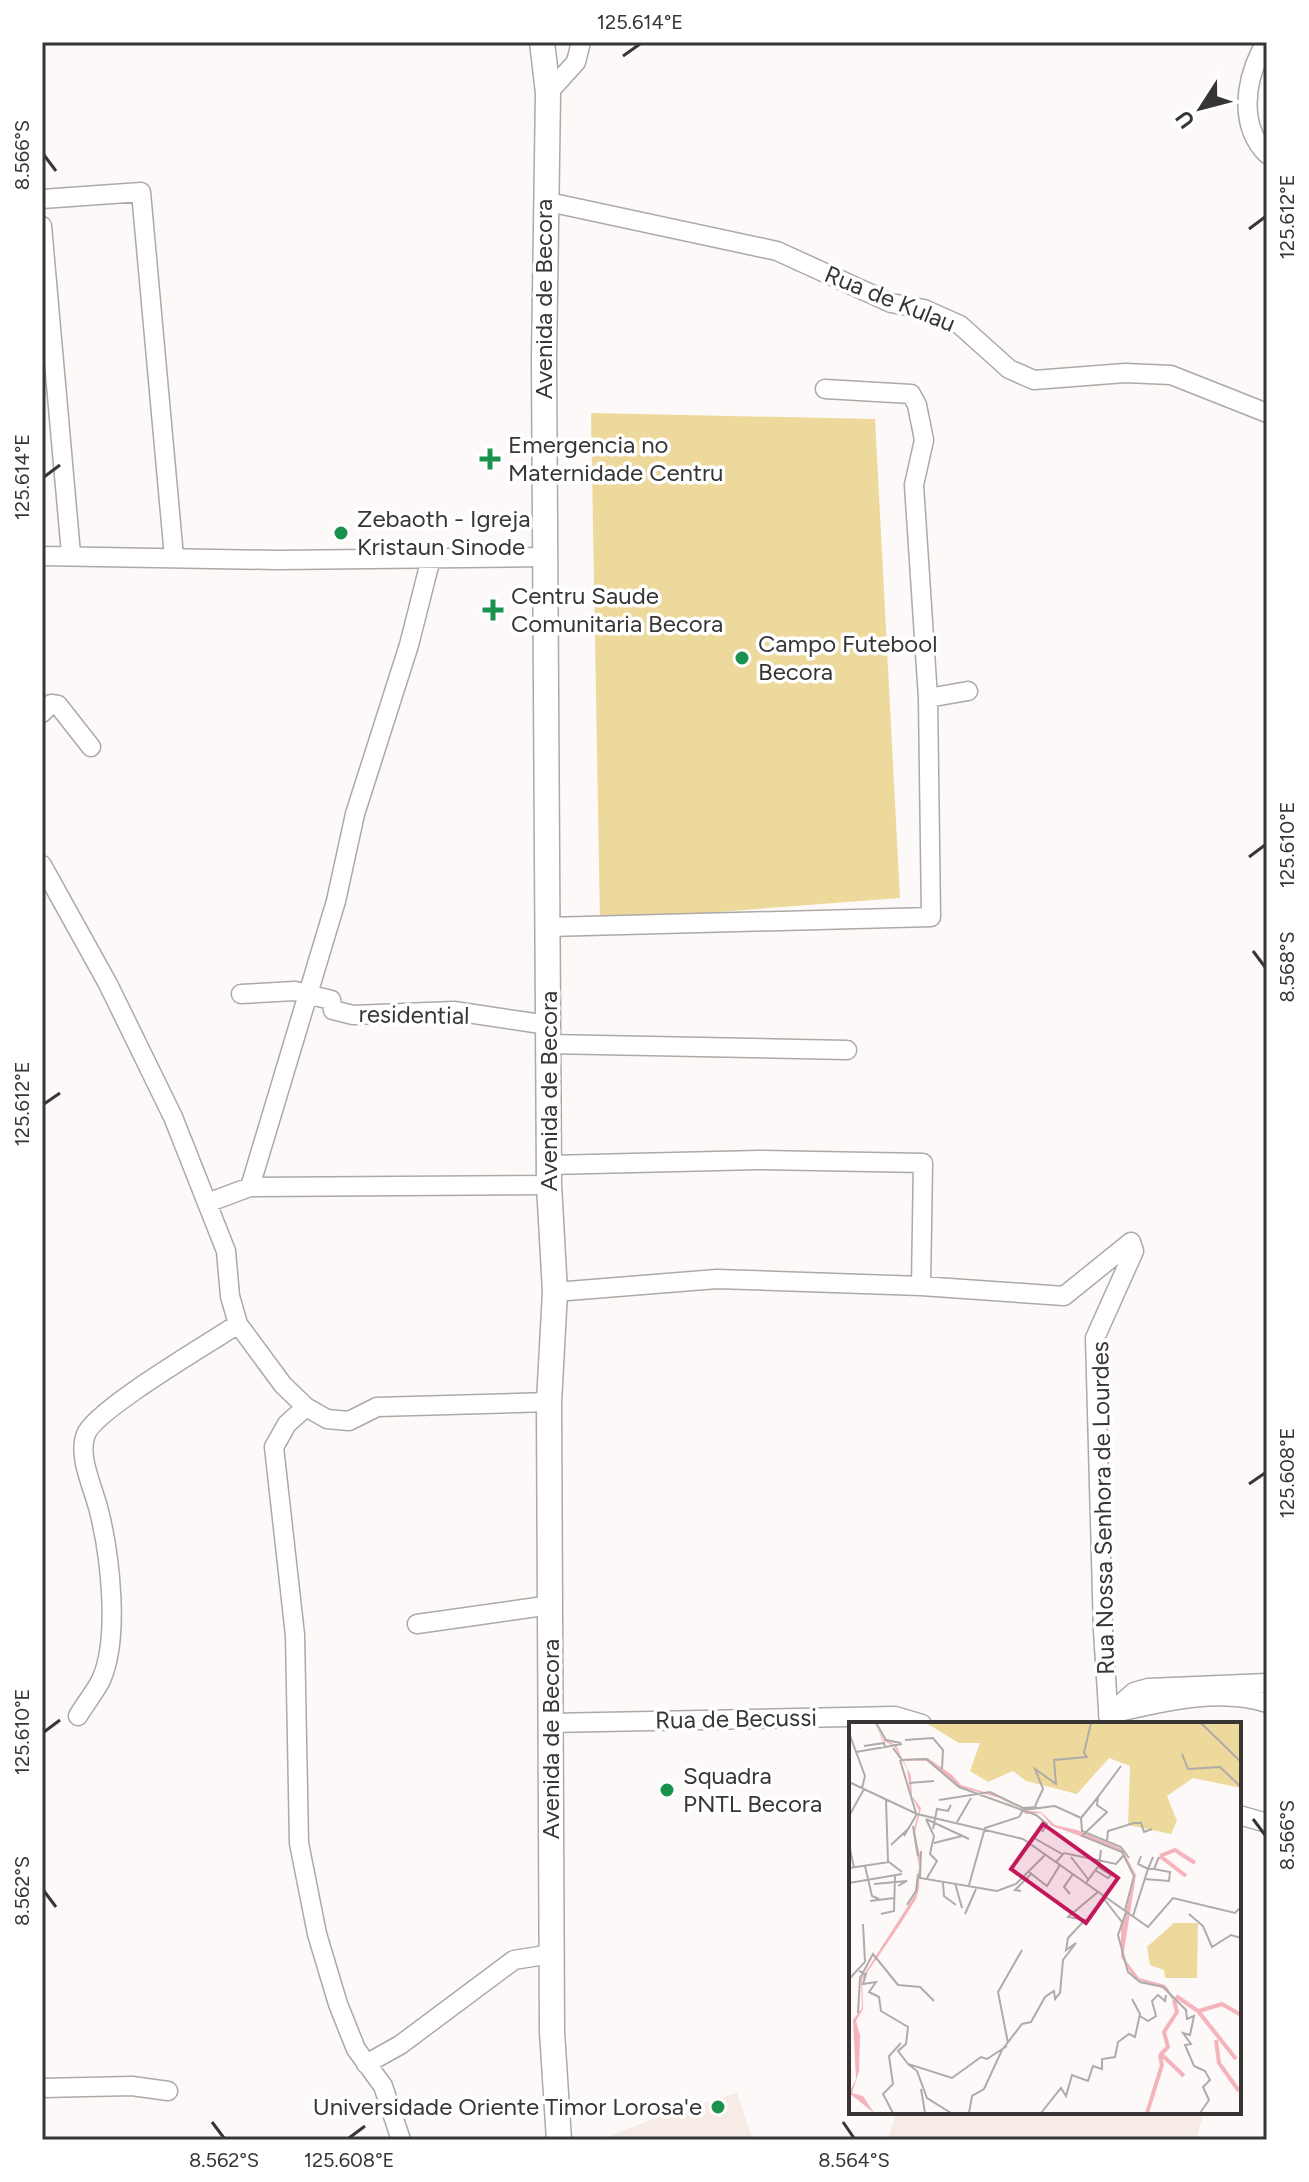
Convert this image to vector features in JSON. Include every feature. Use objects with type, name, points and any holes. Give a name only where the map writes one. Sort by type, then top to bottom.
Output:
[{"type":"main road","name":"Avenida de Becora","points":[[542,42],[548,93],[544,201],[545,557],[549,1175],[555,1292],[549,1402],[551,1954],[559,2140]]},
{"type":"street","points":[[548,93],[576,62],[581,42]]},
{"type":"street","points":[[1267,49],[1261,51],[1250,72],[1246,101],[1258,145],[1267,154]]},
{"type":"street","points":[[42,199],[141,192],[174,557]]},
{"type":"street","name":"Rua de Kulau","points":[[544,201],[777,251],[891,303],[924,309],[960,325],[1009,369],[1034,380],[1125,373],[1171,375],[1267,413]]},
{"type":"street","points":[[42,226],[71,554]]},
{"type":"street","points":[[548,927],[931,917],[928,698],[914,485],[924,440],[917,405],[911,394],[825,389]]},
{"type":"street","points":[[42,556],[545,557]]},
{"type":"street","points":[[250,1187],[336,901],[355,814],[409,645],[431,558]]},
{"type":"street","points":[[928,698],[968,691]]},
{"type":"street","points":[[42,713],[51,704],[58,705],[91,747]]},
{"type":"street","points":[[44,873],[108,984],[173,1117],[226,1251],[230,1296],[238,1324],[283,1385],[306,1407],[327,1419],[349,1421],[377,1407],[549,1402]]},
{"type":"street","name":"residential","points":[[241,994],[295,991],[331,1000],[333,1010],[353,1015],[454,1011],[548,1034],[847,1050]]},
{"type":"street","points":[[207,1203],[250,1187],[549,1175],[759,1160],[923,1163],[921,1286],[717,1279],[555,1292]]},
{"type":"street","name":"Rua Nossa Senhora de Lourdes","points":[[921,1286],[1064,1296],[1127,1243],[1134,1245],[1095,1338],[1108,1720]]},
{"type":"street","points":[[78,1716],[102,1678],[111,1638],[110,1588],[100,1513],[86,1462],[86,1435],[91,1426],[129,1396],[238,1324]]},
{"type":"street","points":[[306,1407],[287,1424],[274,1447],[295,1635],[299,1843],[317,1934],[338,2004],[356,2049],[383,2086],[401,2140]]},
{"type":"street","points":[[417,1624],[551,1605]]},
{"type":"street","points":[[1108,1720],[1134,1692],[1148,1688],[1267,1683]]},
{"type":"street","points":[[1108,1720],[1191,1698],[1236,1698],[1267,1703]]},
{"type":"street","name":"Rua de Becussi","points":[[550,1723],[895,1716],[915,1722]]},
{"type":"street","points":[[1241,1816],[1267,1823]]},
{"type":"street","points":[[366,2064],[400,2045],[514,1960],[551,1954]]},
{"type":"street","points":[[42,2088],[132,2086],[168,2091]]},
{"type":"shaded area","name":"Campo Futebool Becora","points":[[591,413],[875,419],[900,898],[600,921]]},
{"type":"shaded area","name":"Universidade Oriente Timor Lorosa'e","points":[[737,2093],[753,2140],[599,2140],[648,2121]]},
{"type":"shaded area","points":[[895,2114],[1203,2114],[1196,2140],[888,2140]]},
{"type":"place","name":"Emergencia no Maternidade Centru","points":[[490,459]]},
{"type":"place","name":"Zebaoth - Igreja Kristaun Sinode","points":[[341,533]]},
{"type":"place","name":"Centru Saude Comunitaria Becora","points":[[493,610]]},
{"type":"place","name":"Campo Futebool Becora","points":[[742,658]]},
{"type":"place","name":"Squadra PNTL Becora","points":[[667,1790]]},
{"type":"place","name":"Universidade Oriente Timor Lorosa'e","points":[[718,2107]]}]
